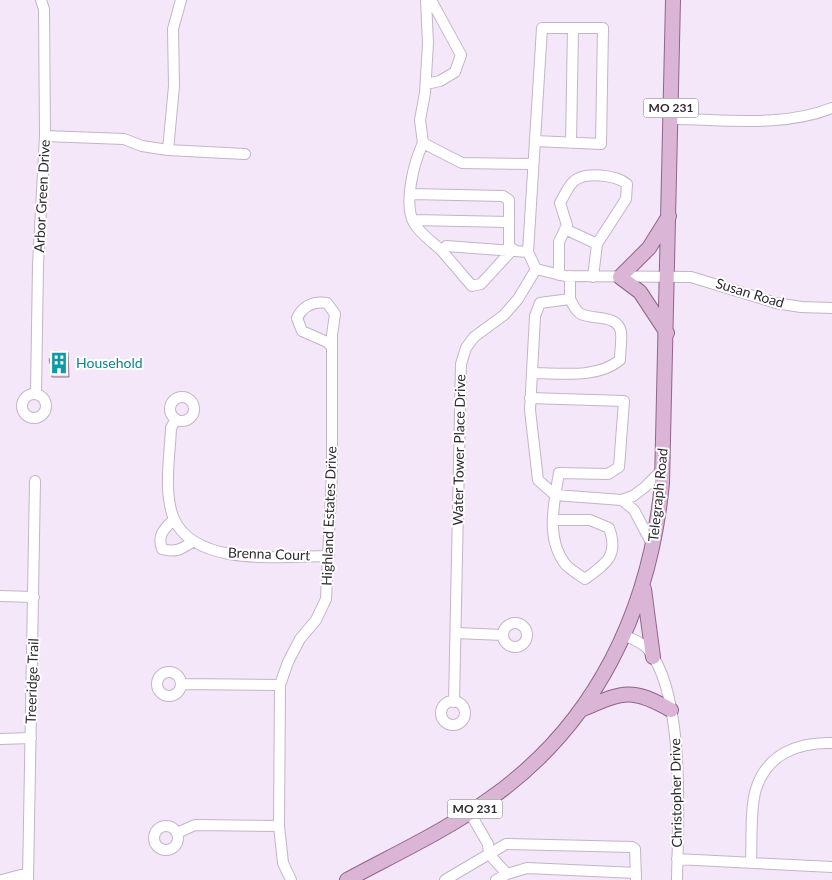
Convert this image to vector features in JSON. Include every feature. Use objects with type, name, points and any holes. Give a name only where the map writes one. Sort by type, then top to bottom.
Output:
[{"type":"main road","name":"Telegraph Road","points":[[347,880],[470,813],[535,763],[554,744],[582,710],[624,635],[643,586],[658,519],[663,469],[673,0]]},
{"type":"main road","points":[[667,332],[640,292],[620,277],[649,248],[669,215]]},
{"type":"main road","points":[[643,586],[653,657]]},
{"type":"main road","points":[[582,710],[613,696],[626,694],[649,697],[671,710]]},
{"type":"street","name":"Arbor Green Drive","points":[[36,393],[38,265],[45,136],[44,9],[41,0]]},
{"type":"street","points":[[168,150],[174,86],[173,30],[181,0]]},
{"type":"street","points":[[411,194],[503,196],[509,200],[511,249],[481,284],[472,286],[442,251],[415,225],[410,213],[411,194],[414,163],[423,143],[420,120],[426,84],[428,43],[426,0]]},
{"type":"street","points":[[426,84],[440,81],[455,72],[461,55],[431,0]]},
{"type":"street","points":[[535,141],[601,144],[603,28],[542,28],[528,252],[536,269],[559,275],[668,277]]},
{"type":"street","points":[[571,143],[573,28]]},
{"type":"street","points":[[671,119],[788,120],[815,115],[832,108]]},
{"type":"street","points":[[45,136],[124,139],[142,146],[168,150],[246,154]]},
{"type":"street","points":[[423,143],[462,164],[533,164]]},
{"type":"street","points":[[559,275],[559,242],[567,225],[560,203],[574,181],[587,175],[619,178],[626,184],[626,199],[597,244],[593,276]]},
{"type":"street","points":[[413,220],[509,222]]},
{"type":"street","points":[[565,229],[597,244]]},
{"type":"street","points":[[442,251],[446,246],[511,249],[528,252]]},
{"type":"street","name":"Water Tower Place Drive","points":[[454,702],[461,364],[466,348],[474,337],[504,315],[518,299],[536,269]]},
{"type":"street","points":[[532,373],[587,373],[611,367],[620,360],[621,331],[617,324],[611,320],[581,314],[574,308],[570,299],[570,276]]},
{"type":"street","name":"Susan Road","points":[[668,277],[691,276],[776,303],[801,307],[832,308]]},
{"type":"street","points":[[570,299],[540,303],[535,316],[530,410],[538,480],[555,495],[622,500],[633,496],[645,487],[663,469]]},
{"type":"street","name":"Highland Estates Drive","points":[[291,880],[284,863],[279,826],[280,684],[288,662],[300,639],[316,620],[326,599],[329,556],[332,347],[336,314],[327,303],[319,302],[301,310],[297,318],[302,331],[326,342],[332,347]]},
{"type":"street","points":[[530,398],[624,401],[619,467],[608,474],[558,473],[553,520],[553,540],[566,565],[585,579],[601,567],[613,551],[614,542],[609,528],[590,520],[553,520]]},
{"type":"street","points":[[174,519],[162,531],[159,540],[162,549],[170,552],[180,550],[192,542],[174,519],[169,488],[171,428],[176,418]]},
{"type":"street","name":"Treeridge Trail","points":[[28,877],[35,481]]},
{"type":"street","points":[[622,500],[634,510],[653,546]]},
{"type":"street","name":"Brenna Court","points":[[192,542],[218,552],[329,556]]},
{"type":"street","points":[[0,596],[34,597]]},
{"type":"street","points":[[456,633],[503,635]]},
{"type":"street","name":"Christopher Drive","points":[[624,635],[641,643],[653,657],[665,686],[671,710],[678,759],[677,880]]},
{"type":"street","points":[[180,684],[280,684]]},
{"type":"street","points":[[0,739],[30,738]]},
{"type":"street","points":[[751,863],[755,790],[762,775],[772,761],[788,751],[806,743],[832,743]]},
{"type":"street","points":[[470,813],[488,844],[490,854],[507,874]]},
{"type":"street","points":[[177,833],[195,825],[279,826]]},
{"type":"street","points":[[445,880],[506,844],[632,847],[635,849],[636,876],[527,868],[507,874],[496,880]]},
{"type":"street","points":[[677,859],[832,867]]},
{"type":"street","points":[[2,880],[28,877]]},
{"type":"building","name":"Household","points":[[54,351],[68,352],[69,377],[52,377],[51,373],[54,366],[51,366],[49,360]]},
{"type":"place","name":"Household","points":[[59,363]]}]
